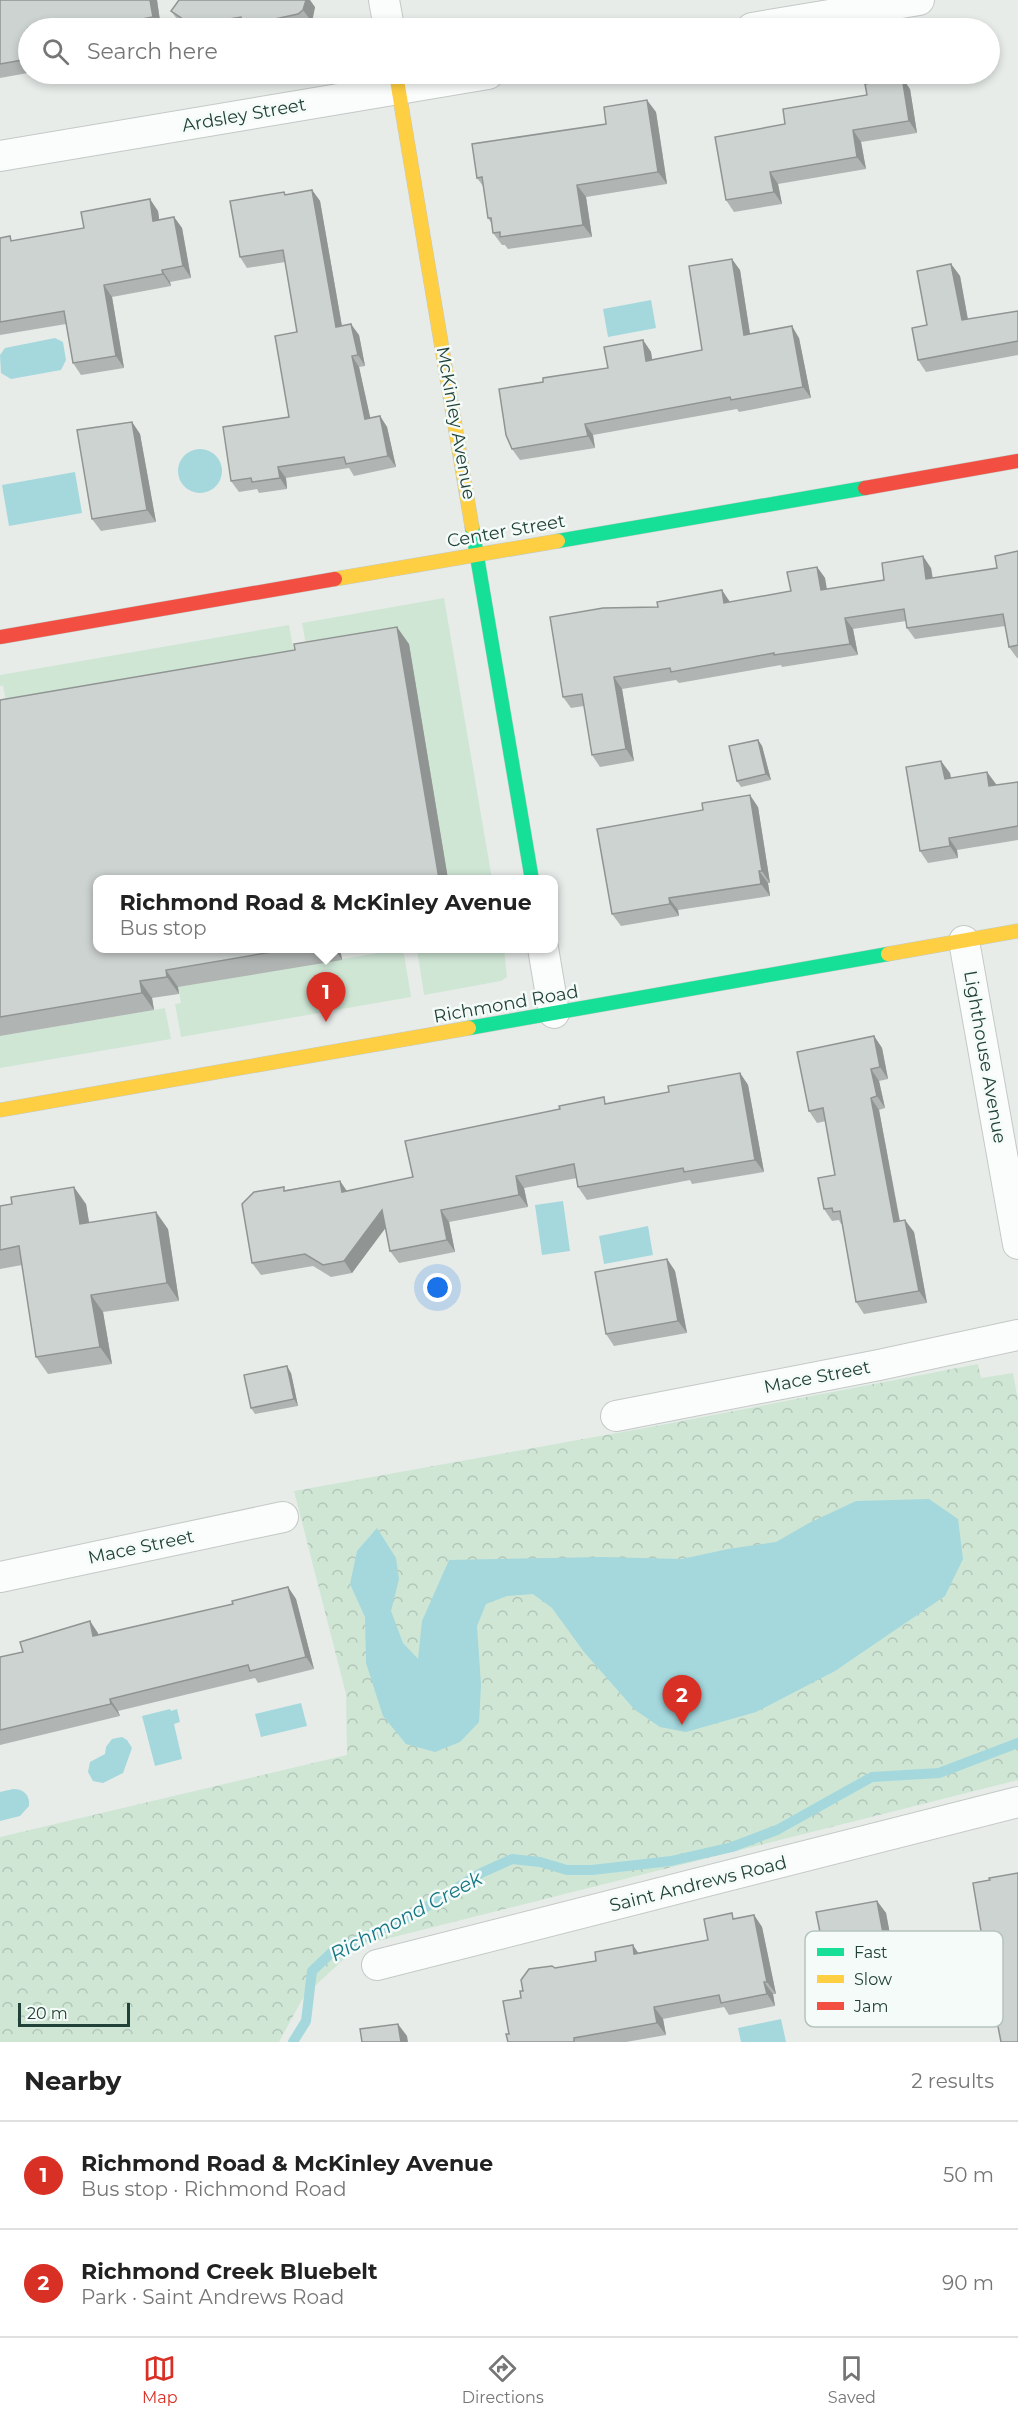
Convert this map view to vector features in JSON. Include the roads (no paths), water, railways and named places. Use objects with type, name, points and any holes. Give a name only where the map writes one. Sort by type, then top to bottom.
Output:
[{"type":"street","points":[[384,0],[387,18]]},
{"type":"street","points":[[812,18],[919,0]]},
{"type":"street","name":"Ardsley Street","points":[[0,156],[382,84]]},
{"type":"street","name":"McKinley Avenue","points":[[399,84],[531,875]]},
{"type":"street","name":"Center Street","points":[[0,637],[1018,461]]},
{"type":"street","name":"Richmond Road","points":[[0,1110],[1018,931]]},
{"type":"street","name":"Lighthouse Avenue","points":[[964,941],[1018,1244]]},
{"type":"street","points":[[544,953],[554,1013]]},
{"type":"street","name":"Mace Street","points":[[616,1416],[845,1372],[1018,1335]]},
{"type":"street","name":"Mace Street","points":[[0,1577],[283,1516]]},
{"type":"street","name":"Saint Andrews Road","points":[[377,1965],[1018,1802]]},
{"type":"water","points":[[651,300],[656,328],[608,337],[603,309]]},
{"type":"water","points":[[55,338],[63,342],[66,360],[61,370],[11,379],[1,373],[0,355],[5,348]]},
{"type":"water","points":[[200,449],[209,450],[216,455],[221,462],[221,480],[216,487],[209,492],[200,493],[191,492],[184,487],[179,480],[178,471],[179,462],[184,455],[191,450]]},
{"type":"water","points":[[75,472],[82,513],[9,526],[2,485]]},
{"type":"water","points":[[563,1201],[570,1251],[542,1255],[535,1205]]},
{"type":"water","points":[[648,1226],[653,1255],[604,1264],[599,1236]]},
{"type":"water","points":[[929,1499],[958,1519],[963,1559],[945,1596],[835,1671],[756,1712],[686,1732],[660,1727],[635,1710],[584,1652],[552,1608],[533,1594],[507,1596],[486,1604],[477,1626],[481,1685],[479,1722],[460,1742],[435,1752],[406,1744],[383,1716],[366,1663],[365,1617],[350,1584],[357,1551],[377,1528],[396,1558],[399,1579],[391,1611],[403,1643],[418,1659],[422,1621],[449,1560],[602,1557],[682,1559],[776,1542],[809,1523],[856,1501]]},
{"type":"water","points":[[301,1703],[307,1726],[261,1737],[255,1714]]},
{"type":"water","points":[[170,1709],[171,1711],[177,1709],[180,1722],[174,1724],[182,1759],[155,1766],[142,1716]]},
{"type":"water","points":[[122,1737],[132,1748],[123,1773],[103,1783],[93,1781],[88,1772],[90,1762],[105,1754],[106,1747],[112,1739]]},
{"type":"water","points":[[13,1789],[26,1793],[29,1806],[20,1816],[0,1821],[0,1792]]},
{"type":"water","points":[[781,2019],[786,2042],[741,2042],[738,2028]]},
{"type":"waterway","name":"Richmond Creek","points":[[293,2042],[306,2021],[312,1971],[332,1952],[413,1915],[481,1873],[512,1859],[540,1862],[567,1870],[592,1870],[671,1861],[732,1847],[777,1830],[872,1777],[939,1773],[1018,1743]]},
{"type":"place","name":"Richmond Road & McKinley Avenue","points":[[326,1022]]},
{"type":"place","name":"Richmond Creek Bluebelt","points":[[682,1725]]}]
